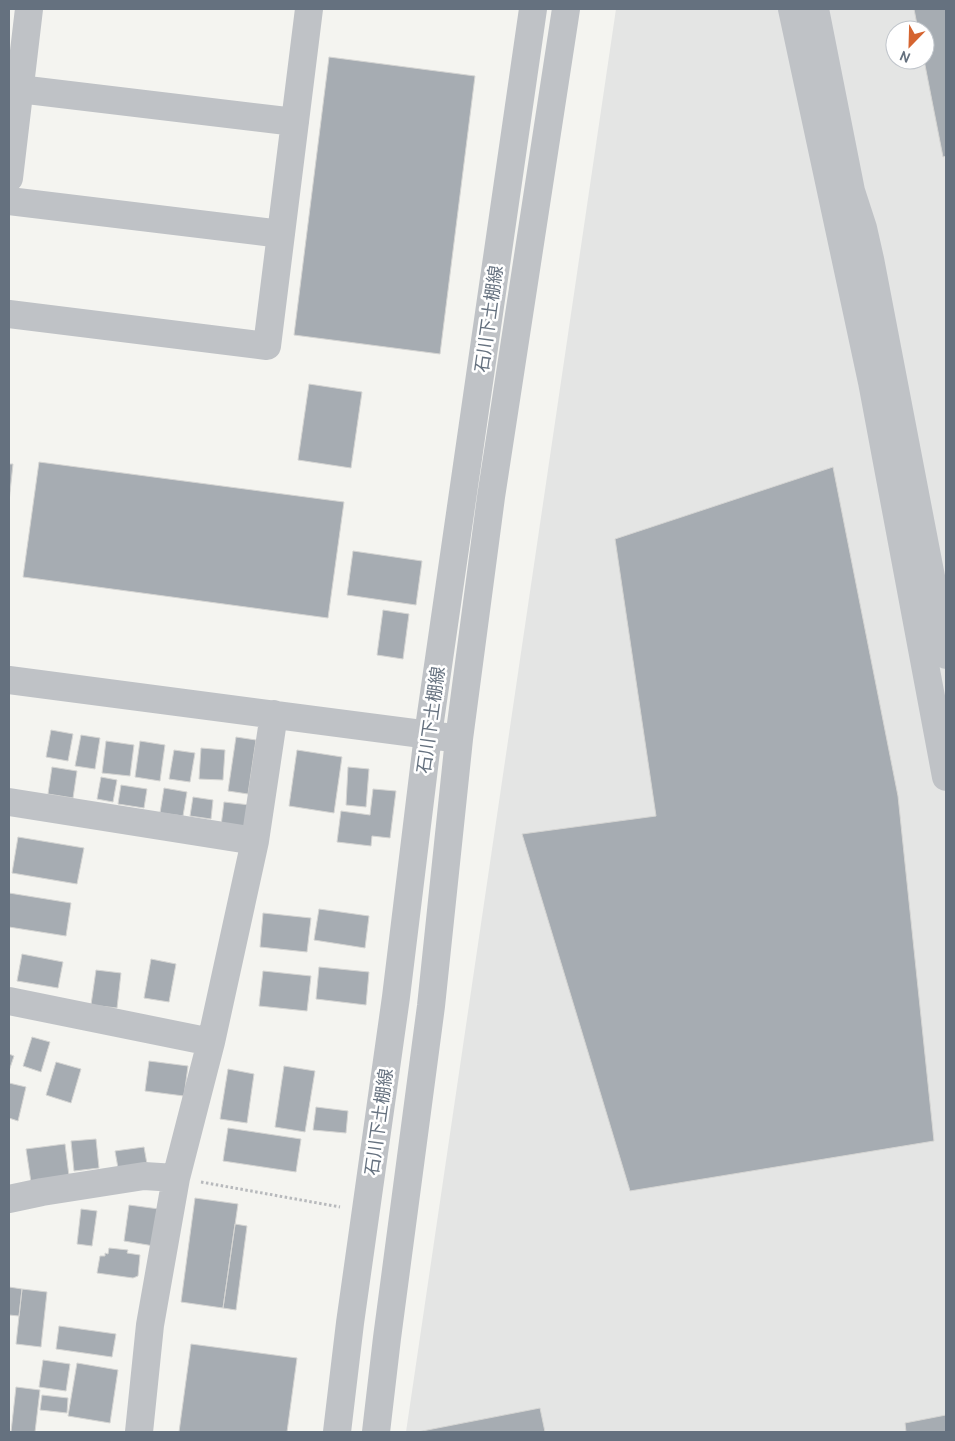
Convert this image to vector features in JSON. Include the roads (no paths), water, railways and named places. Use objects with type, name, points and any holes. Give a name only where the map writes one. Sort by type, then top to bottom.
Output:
[{"type":"street","points":[[9,178],[29,9]]},
{"type":"street","points":[[9,314],[267,346],[295,122],[306,9]]},
{"type":"street","name":"石川下土棚線","points":[[336,1432],[396,997],[428,735],[533,9]]},
{"type":"street","name":"石川下土棚線","points":[[376,1432],[432,1006],[459,739],[490,497],[566,9]]},
{"type":"street","points":[[792,9],[872,382],[946,777]]},
{"type":"street","points":[[815,9],[851,191],[863,228],[870,259],[946,655]]},
{"type":"street","points":[[19,89],[295,122]]},
{"type":"street","points":[[9,201],[281,234]]},
{"type":"street","points":[[9,680],[459,739]]},
{"type":"street","points":[[139,1432],[150,1325],[176,1178],[211,1042],[255,841],[274,714]]},
{"type":"street","points":[[9,802],[255,841]]},
{"type":"street","points":[[9,1001],[211,1042]]},
{"type":"street","points":[[9,1199],[144,1176],[176,1178]]}]
